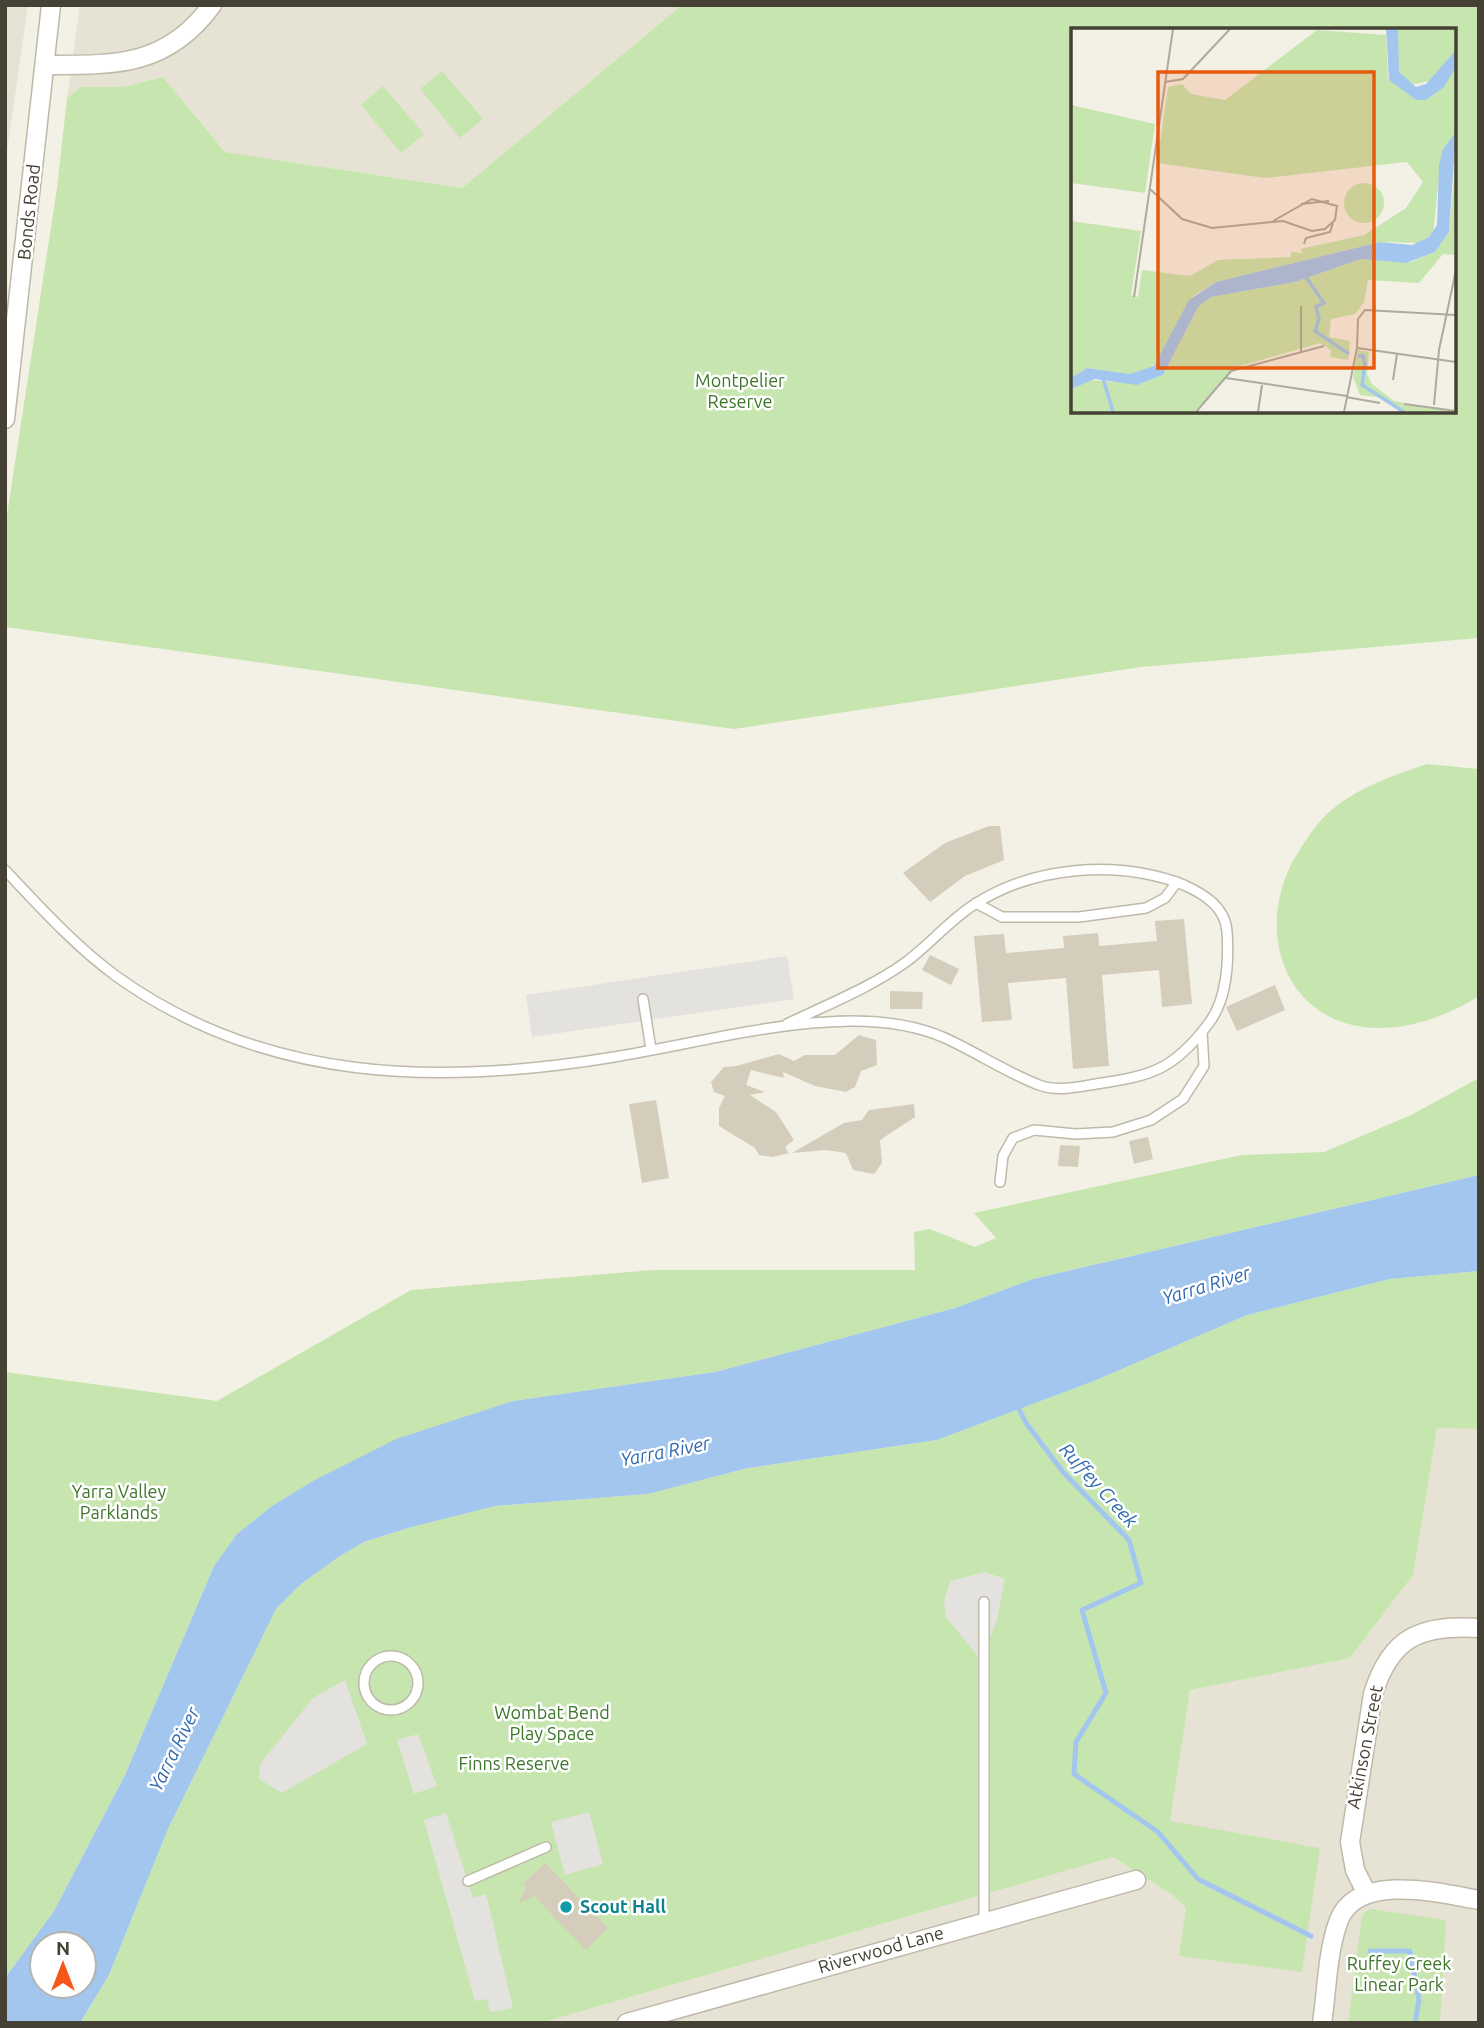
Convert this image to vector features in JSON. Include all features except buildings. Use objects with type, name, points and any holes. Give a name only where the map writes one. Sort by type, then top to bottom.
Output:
[{"type":"street","name":"Bonds Road","points":[[5,419],[51,5]]},
{"type":"street","points":[[45,65],[103,65],[150,55],[174,44],[212,5]]},
{"type":"street","name":"Atkinson Street","points":[[1367,1894],[1355,1870],[1350,1842],[1371,1707],[1380,1672],[1389,1654],[1404,1641],[1422,1632],[1479,1628]]},
{"type":"street","name":"Riverwood Lane","points":[[627,2023],[984,1920],[1136,1880]]},
{"type":"street","points":[[1322,2023],[1339,1919],[1352,1903],[1367,1894],[1391,1889],[1479,1900]]},
{"type":"lane","points":[[5,870],[67,934],[114,975],[165,1007],[225,1034],[286,1055],[367,1071],[449,1075],[611,1057],[787,1024],[855,1021],[909,1026],[943,1037],[1038,1084],[1060,1090],[1146,1077],[1182,1054],[1213,1018],[1223,988],[1229,950],[1226,919],[1206,894],[1135,872],[1075,871],[1011,885],[976,903],[904,963],[787,1024]]},
{"type":"lane","points":[[976,903],[1002,917],[1090,916],[1146,908],[1165,898],[1177,883]]},
{"type":"lane","points":[[643,999],[651,1049]]},
{"type":"lane","points":[[1000,1182],[1003,1156],[1013,1138],[1034,1130],[1076,1134],[1113,1132],[1151,1120],[1184,1099],[1204,1066],[1202,1032]]},
{"type":"lane","points":[[984,1602],[981,1660],[984,1920]]},
{"type":"lane","points":[[380,1658],[401,1658],[416,1672],[416,1693],[402,1708],[381,1708],[366,1694],[366,1673],[380,1658]]},
{"type":"lane","points":[[468,1881],[546,1847]]},
{"type":"shaded area","points":[[5,5],[28,5],[5,166]]},
{"type":"shaded area","points":[[80,5],[682,5],[462,188],[225,152],[163,77],[123,87],[81,87],[67,98]]},
{"type":"shaded area","points":[[787,956],[794,999],[532,1037],[526,995]]},
{"type":"shaded area","points":[[1437,1427],[1479,1429],[1479,2023],[541,2023],[1113,1857],[1171,1894],[1186,1908],[1320,1848],[1169,1822],[1190,1690],[1350,1658],[1413,1575]]},
{"type":"shaded area","points":[[985,1572],[1005,1579],[997,1620],[981,1660],[946,1617],[944,1601],[950,1581]]},
{"type":"shaded area","points":[[345,1680],[367,1744],[282,1793],[259,1779],[260,1764],[313,1698]]},
{"type":"shaded area","points":[[418,1734],[437,1786],[414,1794],[397,1740]]},
{"type":"shaded area","points":[[589,1812],[603,1864],[565,1875],[551,1822]]},
{"type":"shaded area","points":[[446,1813],[473,1898],[486,1894],[513,2008],[490,2012],[487,1999],[475,2001],[424,1820]]},
{"type":"green space","name":"Montpelier Reserve","points":[[682,5],[1479,5],[1479,638],[1141,667],[734,729],[5,627],[5,528],[57,188],[67,98],[81,87],[123,87],[163,77],[225,152],[462,188]]},
{"type":"green space","points":[[442,71],[483,119],[460,138],[420,89]]},
{"type":"green space","points":[[383,86],[424,134],[401,153],[361,105]]},
{"type":"green space","points":[[1427,764],[1479,769],[1479,996],[1444,1014],[1406,1026],[1379,1028],[1347,1024],[1321,1012],[1301,994],[1286,972],[1279,946],[1277,918],[1282,889],[1293,861],[1327,814],[1362,790]]},
{"type":"green space","name":"Yarra Valley Parklands","points":[[1479,1078],[1479,1175],[1033,1279],[955,1308],[715,1372],[513,1401],[311,1482],[272,1506],[237,1534],[214,1566],[125,1775],[54,1911],[40,1930],[28,1930],[28,1947],[5,1978],[5,1372],[217,1401],[411,1290],[653,1270],[915,1270],[914,1232],[930,1229],[975,1247],[996,1238],[974,1213],[1242,1155],[1324,1152],[1411,1115]]},
{"type":"green space","name":"Finns Reserve","points":[[1479,1271],[1479,1429],[1437,1428],[1413,1575],[1350,1658],[1190,1690],[1170,1821],[1320,1848],[1302,1972],[1179,1956],[1186,1908],[1171,1894],[1113,1857],[541,2023],[80,2023],[94,2000],[98,2000],[98,1993],[109,1975],[168,1829],[276,1609],[301,1584],[364,1542],[495,1506],[648,1494],[748,1468],[937,1440],[1094,1381],[1247,1315],[1390,1279]]},
{"type":"green space","name":"Ruffey Creek Linear Park","points":[[1370,1909],[1446,1920],[1440,2023],[1348,2023],[1362,1915]]},
{"type":"water","name":"Yarra River","points":[[1479,1175],[1479,1271],[1390,1279],[1247,1315],[1094,1381],[937,1440],[748,1468],[648,1494],[495,1506],[364,1542],[301,1584],[276,1609],[168,1829],[109,1975],[98,1993],[98,1930],[40,1930],[54,1911],[125,1775],[214,1566],[237,1534],[272,1506],[311,1482],[396,1439],[513,1401],[715,1372],[955,1308],[1033,1279]]},
{"type":"water","points":[[28,1947],[28,2000],[94,2000],[80,2023],[5,2023],[5,1978]]},
{"type":"waterway","name":"Ruffey Creek","points":[[1016,1403],[1026,1423],[1063,1472],[1129,1540],[1141,1583],[1082,1610],[1106,1693],[1076,1742],[1074,1774],[1158,1832],[1198,1879],[1311,1936]]},
{"type":"waterway","name":"Ruffey Creek","points":[[1370,1951],[1410,1951],[1419,2000],[1415,2023]]},
{"type":"place","name":"Scout Hall","points":[[566,1907]]},
{"type":"park label","name":"Wombat Bend Play Space","points":[[552,1723]]}]
